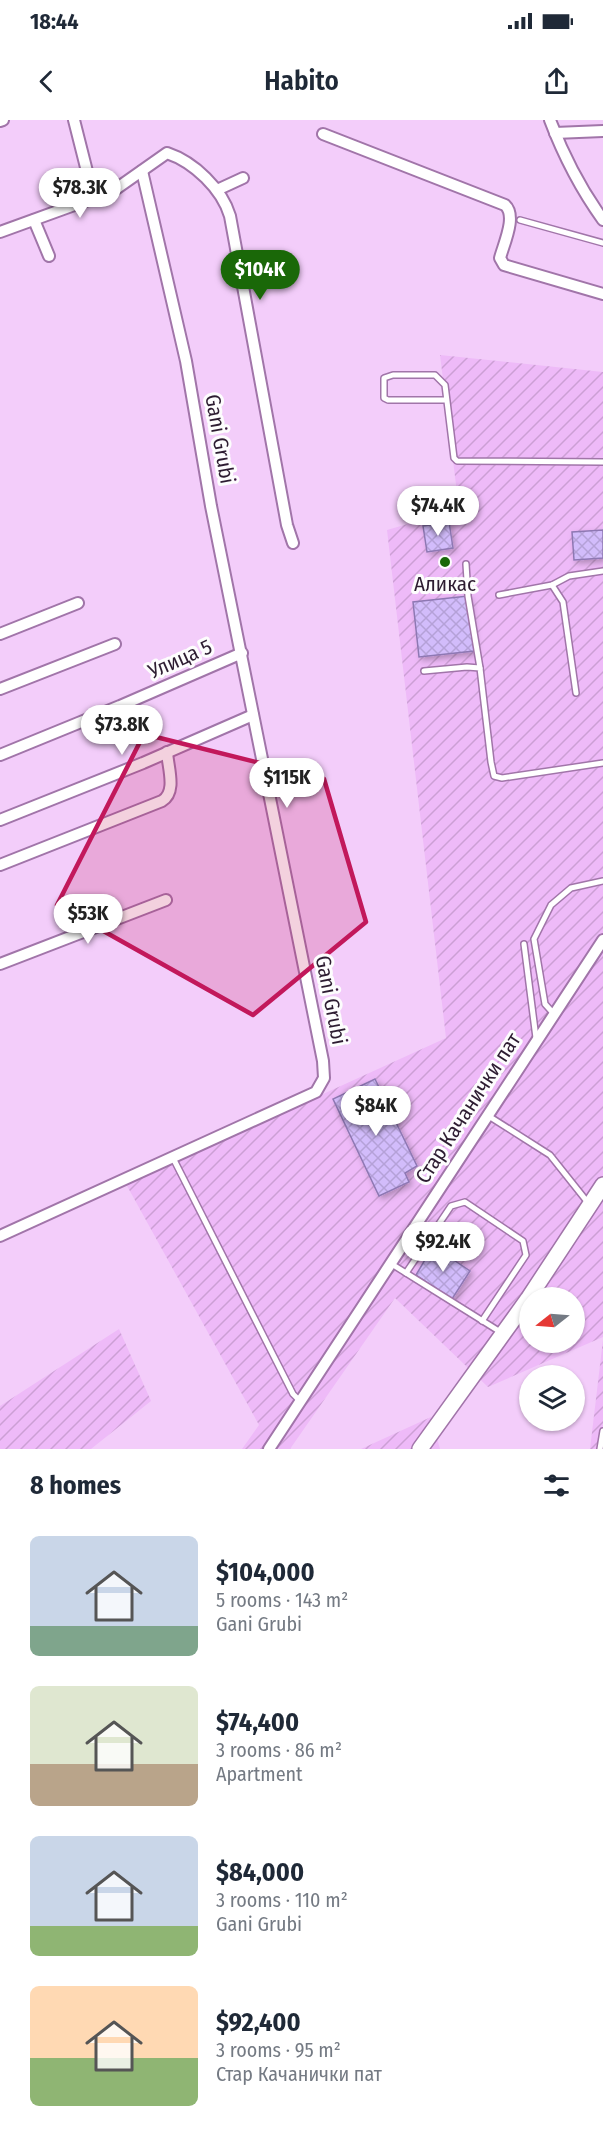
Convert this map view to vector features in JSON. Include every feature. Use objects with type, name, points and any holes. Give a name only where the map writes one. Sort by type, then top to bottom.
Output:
[{"type":"street","points":[[74,120],[94,199]]},
{"type":"street","points":[[550,120],[574,177],[603,220]]},
{"type":"street","points":[[555,133],[603,131]]},
{"type":"street","points":[[322,135],[505,205],[511,216],[500,258],[504,265],[603,294]]},
{"type":"street","points":[[0,232],[113,191],[167,153],[191,166],[218,190],[230,216],[287,525],[293,543]]},
{"type":"street","name":"Gani Grubi","points":[[0,1236],[316,1092],[324,1078],[321,1050],[212,506],[186,361],[142,171]]},
{"type":"street","points":[[218,190],[243,178]]},
{"type":"street","points":[[34,220],[49,256]]},
{"type":"street","points":[[0,634],[78,603]]},
{"type":"street","points":[[0,689],[115,644]]},
{"type":"street","name":"Улица 5","points":[[0,755],[242,653]]},
{"type":"street","points":[[0,820],[253,715]]},
{"type":"street","points":[[0,866],[169,797],[171,791],[167,752]]},
{"type":"street","points":[[0,964],[166,900]]},
{"type":"street","name":"Стар Качанички пат","points":[[269,1449],[603,940]]},
{"type":"street","points":[[420,1449],[503,1334],[603,1185]]},
{"type":"lane","points":[[520,220],[603,243]]},
{"type":"lane","points":[[446,400],[388,400],[384,398],[384,378],[393,375],[435,375],[443,381],[446,400],[454,458],[457,461],[603,462]]},
{"type":"lane","points":[[465,564],[494,776],[502,778],[603,763]]},
{"type":"lane","points":[[499,595],[552,585],[569,576],[603,572]]},
{"type":"lane","points":[[552,585],[563,602],[576,693]]},
{"type":"lane","points":[[424,671],[480,668]]},
{"type":"lane","points":[[554,1014],[545,1004],[534,939],[551,905],[571,888],[603,881]]},
{"type":"lane","points":[[524,944],[536,1040]]},
{"type":"lane","points":[[487,1115],[550,1155],[590,1205]]},
{"type":"lane","points":[[172,1156],[261,1334],[293,1394],[300,1401]]},
{"type":"lane","points":[[406,1273],[451,1206],[465,1202],[523,1241],[526,1248],[526,1255],[482,1321]]},
{"type":"lane","points":[[390,1263],[503,1334]]},
{"type":"lane","points":[[600,1449],[603,1431]]},
{"type":"highlighted area","points":[[144,734],[324,779],[366,922],[253,1015],[57,905]]},
{"type":"shaded area","points":[[440,355],[603,372],[603,1337],[585,1345],[585,1287],[519,1287],[519,1353],[566,1353],[539,1365],[519,1365],[519,1374],[488,1387],[395,1298],[290,1449],[242,1449],[259,1425],[126,1184],[446,1038],[387,530],[459,509]]},
{"type":"shaded area","points":[[119,1329],[151,1401],[91,1449],[0,1449],[0,1406]]},
{"type":"shaded area","points":[[603,1340],[603,1449],[590,1449]]},
{"type":"shaded area","points":[[431,1417],[440,1449],[361,1449]]},
{"type":"building","points":[[449,522],[453,548],[427,552],[423,526]]},
{"type":"building","points":[[603,530],[603,558],[574,560],[572,532]]},
{"type":"building","points":[[468,596],[474,651],[419,657],[413,602]]},
{"type":"building","points":[[375,1079],[417,1166],[405,1173],[409,1182],[379,1196],[333,1099]]},
{"type":"building","points":[[433,1246],[470,1271],[452,1299],[416,1275]]},
{"type":"place","name":"Аликас","points":[[445,562]]}]
